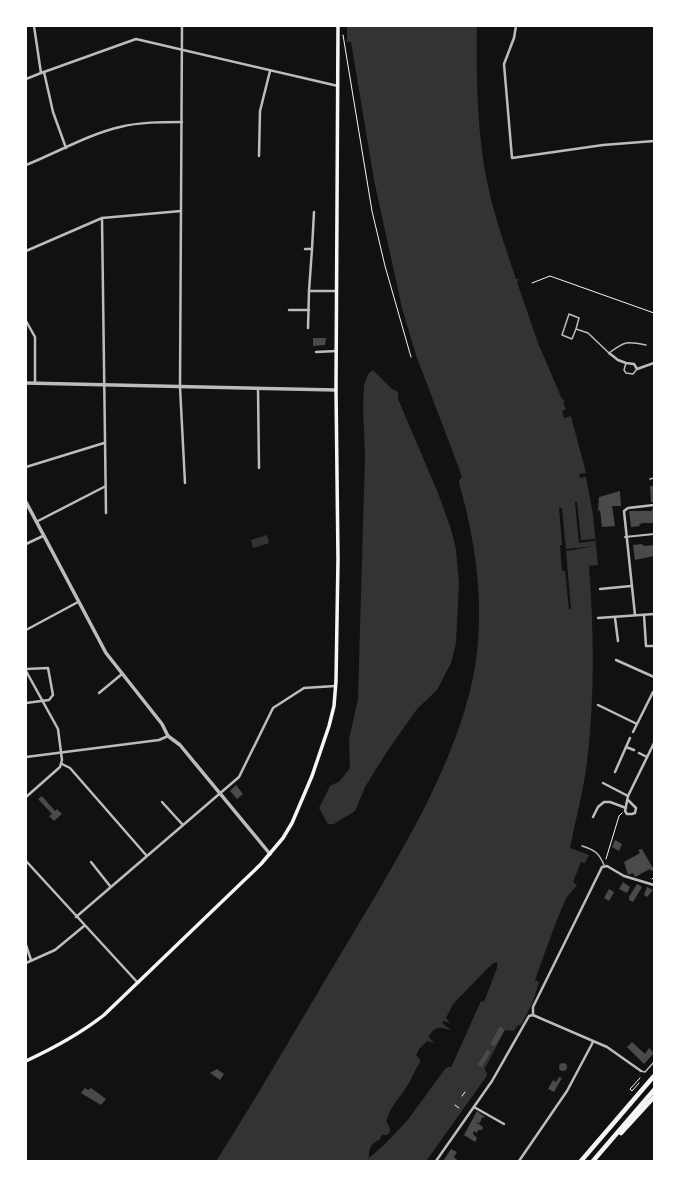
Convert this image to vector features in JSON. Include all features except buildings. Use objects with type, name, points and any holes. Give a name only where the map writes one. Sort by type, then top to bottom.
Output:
[{"type":"highway","points":[[581,1161],[654,1076]]},
{"type":"highway","points":[[594,1161],[654,1090]]},
{"type":"highway","points":[[594,1161],[654,1097]]},
{"type":"main road","points":[[26,1061],[53,1048],[84,1030],[104,1015],[270,854],[292,823],[312,776],[332,717],[336,686],[338,560],[336,291],[338,26]]},
{"type":"street","points":[[34,26],[52,112],[66,148]]},
{"type":"street","points":[[182,26],[180,387],[184,483]]},
{"type":"street","points":[[516,26],[514,38],[504,64],[505,98],[512,158],[603,145],[654,141]]},
{"type":"street","points":[[26,79],[136,39],[338,86]]},
{"type":"street","points":[[259,156],[260,111],[270,71]]},
{"type":"street","points":[[26,165],[120,127],[139,123],[182,122]]},
{"type":"street","points":[[26,251],[102,218],[180,211]]},
{"type":"street","points":[[308,328],[314,212]]},
{"type":"street","points":[[102,218],[104,486],[106,513]]},
{"type":"street","points":[[305,249],[312,249]]},
{"type":"street","points":[[309,291],[336,291]]},
{"type":"street","points":[[289,310],[309,310]]},
{"type":"street","points":[[26,321],[35,337],[35,384]]},
{"type":"street","points":[[316,352],[336,351]]},
{"type":"street","points":[[609,353],[626,364],[634,364],[637,369],[654,363]]},
{"type":"street","points":[[26,383],[336,390]]},
{"type":"street","points":[[258,388],[259,468]]},
{"type":"street","points":[[26,467],[104,443]]},
{"type":"street","points":[[36,522],[104,486]]},
{"type":"street","points":[[26,502],[106,653],[162,724],[168,736],[180,745],[218,793],[270,854]]},
{"type":"street","points":[[635,615],[623,515],[626,509],[654,505]]},
{"type":"street","points":[[625,537],[654,534]]},
{"type":"street","points":[[26,544],[43,536]]},
{"type":"street","points":[[600,589],[631,586]]},
{"type":"street","points":[[26,630],[78,602]]},
{"type":"street","points":[[598,618],[615,618],[654,614]]},
{"type":"street","points":[[644,615],[646,646],[654,646]]},
{"type":"street","points":[[615,618],[618,641]]},
{"type":"street","points":[[616,660],[654,677]]},
{"type":"street","points":[[26,703],[44,701],[52,699],[53,696],[48,668],[26,670],[44,701],[58,729],[62,764]]},
{"type":"street","points":[[99,693],[122,674]]},
{"type":"street","points":[[76,917],[218,793],[239,777],[273,708],[304,688],[336,686]]},
{"type":"street","points":[[633,732],[653,692]]},
{"type":"street","points":[[649,701],[654,703]]},
{"type":"street","points":[[598,705],[637,724]]},
{"type":"street","points":[[26,757],[159,740],[168,736]]},
{"type":"street","points":[[615,772],[630,738]]},
{"type":"street","points":[[628,800],[634,805],[636,811],[632,814],[627,814],[626,808],[628,796],[654,743]]},
{"type":"street","points":[[626,747],[634,750]]},
{"type":"street","points":[[639,753],[647,757]]},
{"type":"street","points":[[26,797],[62,764]]},
{"type":"street","points":[[62,764],[70,768],[146,855]]},
{"type":"street","points":[[603,783],[628,796]]},
{"type":"street","points":[[162,802],[182,824]]},
{"type":"street","points":[[593,817],[598,807],[604,802],[610,802],[626,808]]},
{"type":"street","points":[[26,861],[84,926],[138,983]]},
{"type":"street","points":[[92,862],[110,886]]},
{"type":"street","points":[[533,1015],[533,1007],[600,869],[604,865],[624,876],[654,885]]},
{"type":"street","points":[[26,963],[55,950],[84,926]]},
{"type":"street","points":[[26,945],[32,960]]},
{"type":"street","points":[[533,1015],[607,1047],[641,1071]]},
{"type":"street","points":[[436,1161],[492,1082],[529,1016],[533,1015]]},
{"type":"street","points":[[519,1161],[567,1091],[593,1042]]},
{"type":"street","points":[[474,1107],[504,1124]]},
{"type":"lane","points":[[568,314],[579,318],[576,329],[572,339],[562,335],[568,314]]},
{"type":"lane","points":[[576,329],[588,333],[609,353],[621,343],[629,342],[646,346]]},
{"type":"lane","points":[[626,364],[624,370],[626,373],[633,374],[637,369]]},
{"type":"lane","points":[[650,479],[654,478]]},
{"type":"lane","points":[[582,846],[595,851],[600,855],[604,865]]},
{"type":"lane","points":[[641,1071],[645,1072],[654,1062]]},
{"type":"path","points":[[342,32],[345,54],[350,67],[372,211],[385,266],[411,357]]},
{"type":"path","points":[[532,283],[550,276],[654,313]]},
{"type":"path","points":[[604,865],[619,816],[626,808]]},
{"type":"path","points":[[639,1083],[632,1091],[630,1089],[640,1078]]},
{"type":"path","points":[[462,1096],[464,1093],[467,1096]]},
{"type":"path","points":[[455,1105],[459,1108]]},
{"type":"shaded area","points":[[347,26],[477,26],[478,111],[482,153],[490,195],[516,279],[519,279],[517,282],[538,343],[562,399],[565,401],[563,402],[566,409],[562,411],[564,418],[571,416],[586,473],[579,474],[580,478],[586,477],[593,515],[598,565],[589,566],[593,642],[591,719],[583,790],[570,848],[589,855],[585,863],[581,862],[573,882],[577,885],[567,897],[558,919],[535,980],[539,982],[532,1004],[521,1025],[518,1025],[514,1031],[505,1030],[482,1074],[420,1161],[373,1161],[411,1124],[449,1072],[481,1001],[484,1002],[497,968],[497,962],[492,964],[453,1004],[446,1018],[450,1023],[443,1021],[442,1023],[451,1030],[437,1028],[429,1036],[435,1043],[427,1041],[419,1049],[404,1083],[383,1114],[381,1122],[385,1130],[379,1129],[376,1136],[366,1143],[364,1161],[222,1161],[389,882],[424,818],[447,770],[468,717],[480,668],[483,639],[484,583],[476,531],[460,471],[416,355],[402,308],[374,180],[351,42],[347,42]]},
{"type":"shaded area","points":[[373,370],[392,389],[398,392],[398,399],[438,493],[450,526],[456,549],[459,584],[456,643],[451,663],[437,690],[417,709],[388,750],[365,787],[355,811],[334,824],[328,824],[319,808],[330,786],[340,781],[350,768],[349,739],[358,699],[365,455],[363,406],[364,385],[368,374]]},
{"type":"shaded area","points":[[267,535],[269,543],[253,548],[251,540]]},
{"type":"pier","points":[[575,502],[577,502],[581,540],[595,539],[595,541],[579,543]]},
{"type":"pier","points":[[559,508],[562,508],[566,549],[596,546],[566,551],[571,609],[569,609],[565,571],[562,571],[560,545],[562,545]]},
{"type":"waterway","points":[[222,1161],[403,859],[442,783],[458,744],[471,705],[480,667],[483,644],[484,597],[482,574],[475,528],[464,482],[475,474]]},
{"type":"waterway","points":[[364,1161],[364,1153],[367,1143],[376,1136],[378,1129],[385,1130],[381,1122],[384,1111],[405,1080],[415,1061],[402,1056]]},
{"type":"waterway","points":[[373,1161],[411,1124],[449,1072],[482,1074],[420,1161]]}]
